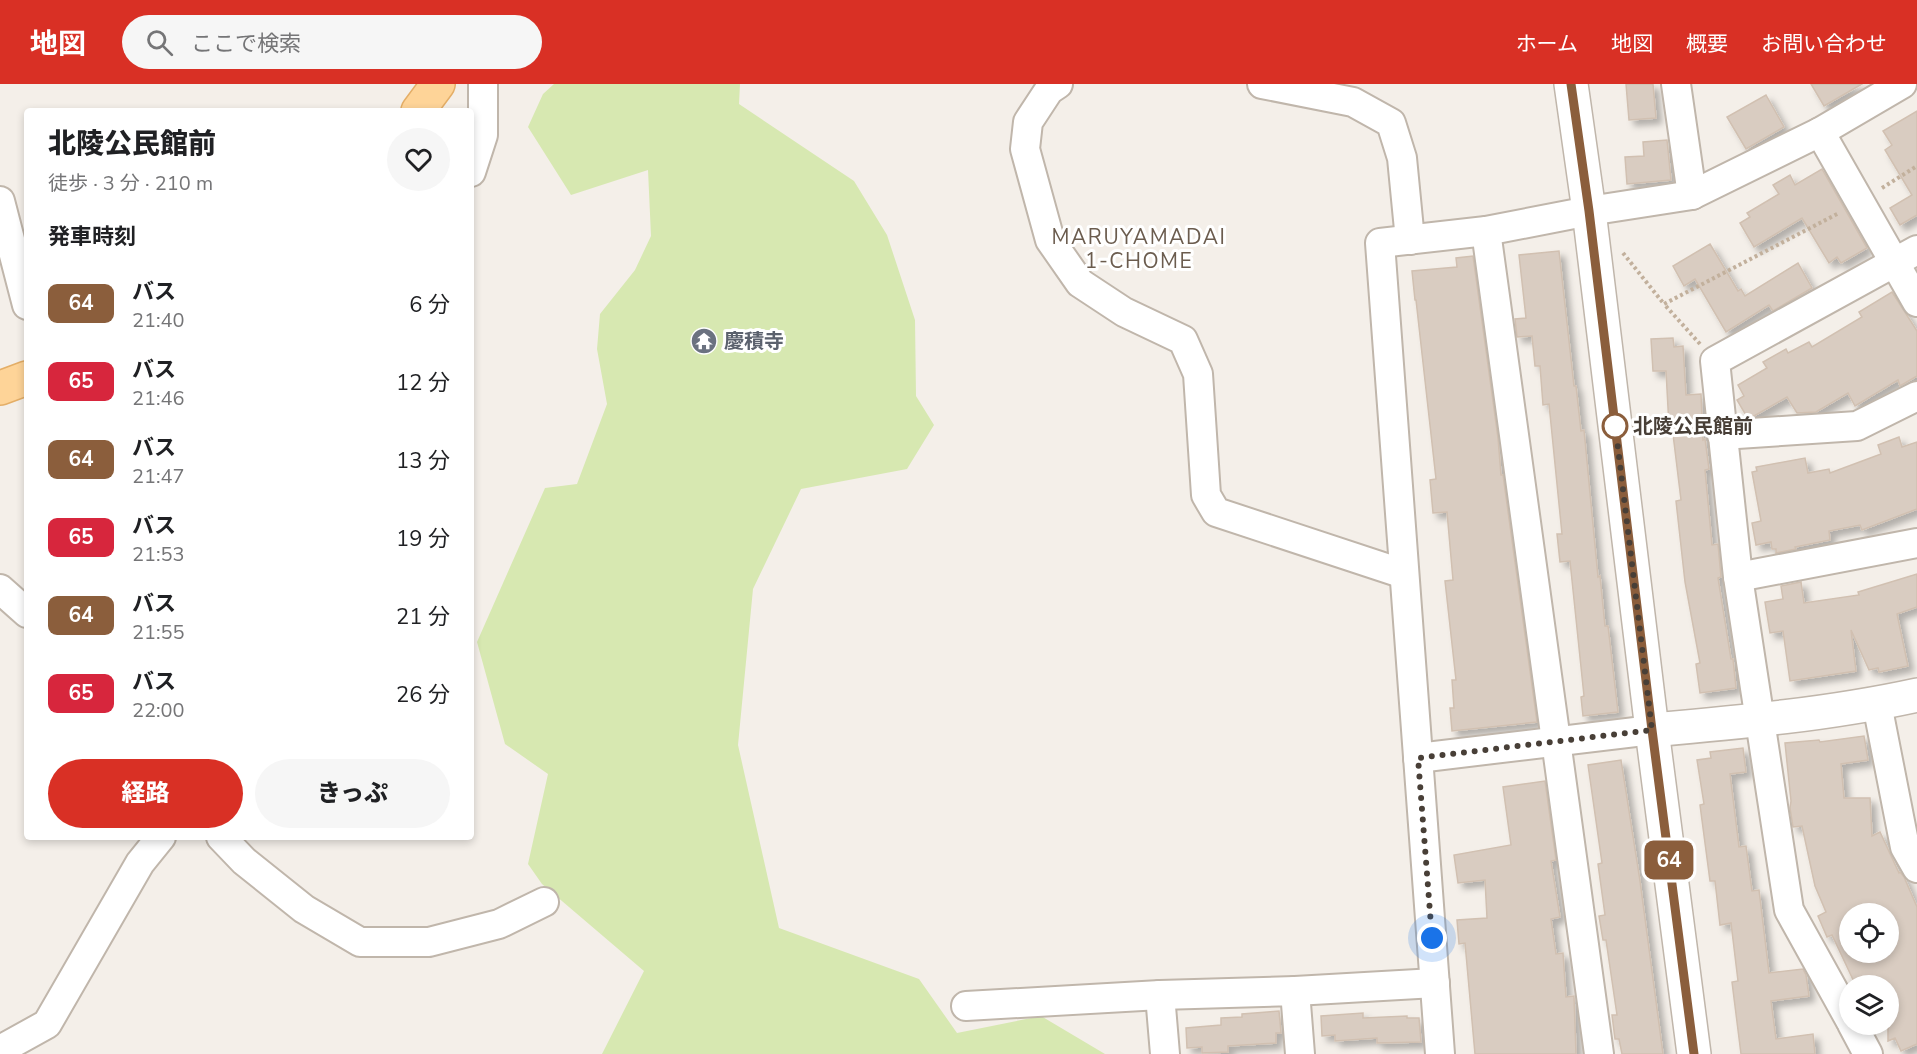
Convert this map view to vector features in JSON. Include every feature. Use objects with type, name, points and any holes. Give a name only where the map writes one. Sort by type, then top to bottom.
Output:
[{"type":"main road","points":[[420,108],[438,84]]},
{"type":"main road","points":[[0,388],[24,379]]},
{"type":"street","points":[[474,163],[483,135],[485,88],[483,84]]},
{"type":"street","points":[[1058,84],[1049,90],[1028,122],[1025,149],[1050,240],[1080,283],[1124,312],[1183,340],[1198,374],[1206,495],[1216,512],[1404,574]]},
{"type":"street","points":[[1262,84],[1353,102],[1391,123],[1402,158],[1410,240]]},
{"type":"street","points":[[1571,84],[1589,211],[1694,1054]]},
{"type":"street","points":[[1676,84],[1692,195]]},
{"type":"street","points":[[1440,1054],[1380,243],[1486,231],[1589,211],[1692,195],[1820,132],[1893,86]]},
{"type":"street","points":[[1820,132],[1860,201],[1906,256],[1917,302]]},
{"type":"street","points":[[0,201],[24,293]]},
{"type":"street","points":[[1486,231],[1599,1054]]},
{"type":"street","points":[[1839,1000],[1789,910],[1738,577],[1715,361],[1906,256]]},
{"type":"street","points":[[1722,435],[1857,426],[1917,396]]},
{"type":"street","points":[[1738,577],[1917,543]]},
{"type":"street","points":[[0,589],[24,610]]},
{"type":"street","points":[[1418,758],[1652,730],[1761,720],[1877,704],[1917,695]]},
{"type":"street","points":[[1877,704],[1905,847],[1917,868]]},
{"type":"street","points":[[0,1050],[47,1024],[140,863],[159,840]]},
{"type":"street","points":[[224,840],[244,861],[304,909],[360,942],[429,942],[499,924],[544,902]]},
{"type":"street","points":[[966,1006],[1435,983]]},
{"type":"street","points":[[1295,991],[1300,1054]]},
{"type":"street","points":[[1160,995],[1165,1054]]},
{"type":"street","points":[[1858,1035],[1868,1054]]},
{"type":"path","points":[[1664,304],[1860,201],[1917,166]]},
{"type":"path","points":[[1619,248],[1664,304],[1715,361]]},
{"type":"green space","points":[[554,84],[740,84],[739,104],[854,181],[887,235],[915,320],[916,396],[934,425],[907,469],[801,489],[753,589],[738,745],[779,928],[919,979],[957,1033],[1041,1016],[1105,1054],[602,1054],[644,971],[542,884],[528,864],[548,774],[505,744],[477,642],[545,488],[577,484],[607,404],[597,349],[600,314],[635,270],[651,236],[648,170],[571,195],[528,127],[543,94]]},
{"type":"building","points":[[1626,84],[1653,84],[1656,118],[1629,120]]},
{"type":"building","points":[[1811,84],[1862,84],[1824,106]]},
{"type":"building","points":[[1766,95],[1784,127],[1746,149],[1727,117]]},
{"type":"building","points":[[1917,111],[1917,215],[1900,225],[1890,208],[1912,195],[1885,150],[1892,145],[1883,131]]},
{"type":"building","points":[[1667,140],[1671,180],[1627,184],[1625,157],[1644,156],[1643,142]]},
{"type":"building","points":[[1822,169],[1867,248],[1841,263],[1837,257],[1829,263],[1802,218],[1754,247],[1740,223],[1750,217],[1747,213],[1779,194],[1773,185],[1790,175],[1795,185]]},
{"type":"building","points":[[1710,244],[1738,291],[1741,289],[1745,296],[1798,263],[1812,288],[1773,311],[1769,305],[1726,332],[1695,279],[1684,286],[1673,266]]},
{"type":"building","points":[[1559,251],[1574,386],[1576,386],[1581,431],[1584,430],[1598,577],[1600,576],[1605,626],[1608,626],[1618,712],[1583,716],[1581,697],[1584,696],[1570,561],[1560,562],[1557,534],[1562,534],[1549,404],[1543,405],[1540,366],[1535,366],[1532,336],[1517,337],[1515,319],[1526,318],[1519,255]]},
{"type":"building","points":[[1473,256],[1501,475],[1503,475],[1537,722],[1452,731],[1450,708],[1454,708],[1452,680],[1456,680],[1445,581],[1453,580],[1447,512],[1433,513],[1430,480],[1436,479],[1412,271],[1457,267],[1456,258]]},
{"type":"building","points":[[1892,292],[1917,331],[1917,376],[1900,386],[1898,380],[1855,406],[1848,393],[1816,412],[1797,413],[1787,397],[1754,416],[1747,417],[1737,400],[1744,396],[1738,385],[1767,368],[1763,362],[1786,349],[1788,353],[1809,342],[1812,347],[1862,317],[1859,312]]},
{"type":"building","points":[[1673,338],[1674,347],[1683,346],[1686,395],[1701,394],[1703,440],[1705,439],[1709,469],[1705,470],[1712,545],[1718,544],[1721,577],[1718,578],[1736,688],[1700,693],[1696,664],[1700,663],[1685,582],[1676,501],[1681,500],[1672,426],[1669,426],[1666,371],[1653,371],[1651,339]]},
{"type":"building","points":[[1899,437],[1902,447],[1917,442],[1917,509],[1862,530],[1860,525],[1829,531],[1830,540],[1795,547],[1796,549],[1776,553],[1776,549],[1772,549],[1771,542],[1756,545],[1752,523],[1761,521],[1752,472],[1757,471],[1756,467],[1805,458],[1808,473],[1829,469],[1830,473],[1881,454],[1878,445]]},
{"type":"building","points":[[1917,574],[1917,607],[1897,614],[1908,666],[1879,672],[1878,668],[1869,670],[1851,630],[1856,671],[1790,681],[1783,631],[1770,633],[1765,602],[1783,599],[1781,586],[1801,582],[1804,603],[1859,595],[1858,592]]},
{"type":"building","points":[[1864,736],[1868,760],[1841,764],[1844,798],[1870,798],[1872,836],[1880,832],[1917,907],[1917,1044],[1901,1051],[1895,1038],[1888,1041],[1888,1035],[1899,1035],[1899,975],[1851,975],[1845,963],[1899,963],[1899,903],[1839,903],[1839,950],[1832,935],[1827,937],[1818,916],[1826,912],[1815,886],[1802,826],[1793,827],[1785,743],[1819,740],[1820,742]]},
{"type":"building","points":[[1743,748],[1746,772],[1730,774],[1739,847],[1746,846],[1752,891],[1759,890],[1769,973],[1803,969],[1809,996],[1771,1001],[1776,1039],[1813,1034],[1815,1054],[1741,1054],[1732,982],[1738,981],[1731,923],[1720,925],[1715,881],[1710,881],[1700,805],[1704,804],[1697,760],[1711,758],[1710,752]]},
{"type":"building","points":[[1621,760],[1663,1054],[1622,1054],[1619,1039],[1615,1039],[1612,1015],[1617,1015],[1606,940],[1603,940],[1599,916],[1605,915],[1598,864],[1602,863],[1588,765]]},
{"type":"building","points":[[1545,781],[1556,860],[1551,861],[1560,917],[1551,919],[1556,954],[1563,953],[1566,997],[1574,996],[1576,1054],[1475,1054],[1465,943],[1459,944],[1457,920],[1487,918],[1485,880],[1458,883],[1454,855],[1511,845],[1503,787]]},
{"type":"building","points":[[1279,1011],[1281,1033],[1276,1033],[1276,1043],[1228,1046],[1228,1052],[1202,1053],[1202,1047],[1187,1048],[1186,1028],[1221,1025],[1221,1018],[1242,1017],[1242,1014]]},
{"type":"building","points":[[1363,1013],[1363,1018],[1407,1016],[1407,1018],[1419,1018],[1421,1042],[1377,1043],[1377,1038],[1335,1041],[1335,1035],[1322,1036],[1321,1016]]},
{"type":"bus line","name":"64","points":[[1571,84],[1589,211],[1694,1054]]},
{"type":"place","name":"慶積寺","points":[[704,341]]},
{"type":"place","name":"北陵公民館前","points":[[1615,426]]},
{"type":"district","name":"MARUYAMADAI 1-CHOME","points":[[1139,249]]},
{"type":"route","points":[[1432,938],[1418,758],[1652,730],[1615,423],[1615,426]]}]
